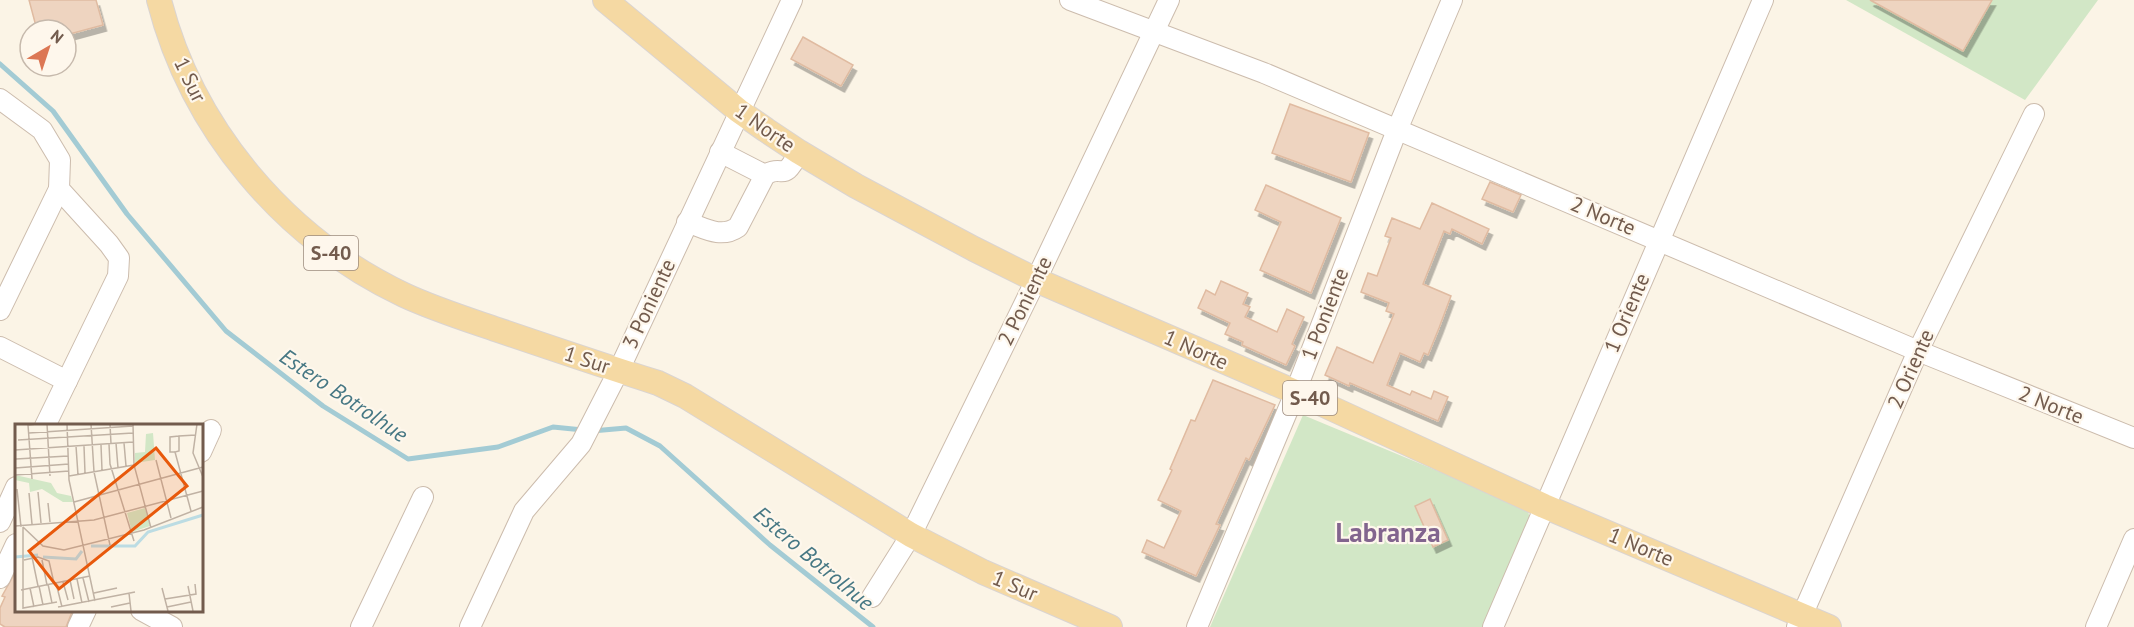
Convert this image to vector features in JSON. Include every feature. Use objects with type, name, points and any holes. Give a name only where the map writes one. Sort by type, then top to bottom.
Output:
[{"type":"main road","name":"1 Sur","points":[[159,0],[179,60],[206,113],[251,178],[281,211],[310,237],[358,270],[405,296],[455,315],[658,383],[685,396],[911,535],[983,572],[1110,627]]},
{"type":"main road","name":"1 Norte","points":[[605,0],[739,111],[799,152],[914,218],[1036,280],[1294,393],[1799,621],[1829,627]]},
{"type":"street","name":"3 Poniente","points":[[470,627],[524,511],[581,444],[619,370],[792,0]]},
{"type":"street","name":"2 Norte","points":[[1070,0],[1264,74],[1918,351],[2134,438]]},
{"type":"street","name":"2 Poniente","points":[[872,597],[911,535],[1036,280],[1169,0]]},
{"type":"street","name":"1 Poniente","points":[[1197,627],[1294,393],[1397,130],[1452,0]]},
{"type":"street","name":"1 Oriente","points":[[1493,627],[1763,0]]},
{"type":"street","points":[[0,99],[42,130],[60,160],[59,189],[0,310]]},
{"type":"street","name":"2 Oriente","points":[[1799,621],[1918,351],[2034,114]]},
{"type":"street","points":[[720,152],[765,175]]},
{"type":"street","points":[[687,222],[718,233],[734,230],[738,227],[765,175],[771,171],[784,172],[790,169],[799,152]]},
{"type":"street","points":[[46,424],[118,276],[119,258],[59,189]]},
{"type":"street","points":[[0,347],[67,381]]},
{"type":"street","points":[[202,450],[211,429]]},
{"type":"street","points":[[0,522],[15,489]]},
{"type":"street","points":[[362,627],[423,497]]},
{"type":"street","points":[[0,535],[15,543]]},
{"type":"street","points":[[2096,627],[2134,539]]},
{"type":"street","points":[[0,579],[15,546]]},
{"type":"street","points":[[78,627],[85,612]]},
{"type":"street","points":[[145,612],[171,627]]},
{"type":"green space","points":[[1846,0],[2098,0],[2025,100]]},
{"type":"green space","points":[[1303,415],[1527,508],[1531,522],[1486,627],[1210,627]]},
{"type":"building","points":[[29,0],[96,0],[103,25],[78,32],[78,18],[34,18]]},
{"type":"building","points":[[1870,0],[1992,0],[1963,51]]},
{"type":"building","points":[[803,37],[853,65],[841,86],[791,59]]},
{"type":"building","points":[[1290,104],[1369,133],[1351,182],[1272,153]]},
{"type":"building","points":[[1490,182],[1521,195],[1513,212],[1482,199]]},
{"type":"building","points":[[1266,185],[1341,218],[1311,293],[1260,270],[1281,222],[1255,210]]},
{"type":"building","points":[[1432,203],[1489,229],[1482,244],[1452,229],[1450,234],[1444,231],[1423,284],[1451,296],[1428,355],[1424,353],[1420,362],[1400,353],[1387,385],[1410,395],[1412,391],[1431,399],[1434,391],[1448,397],[1438,421],[1350,383],[1349,386],[1325,375],[1337,347],[1373,363],[1394,314],[1386,311],[1389,303],[1361,292],[1368,273],[1377,276],[1391,238],[1385,236],[1392,218],[1420,229]]},
{"type":"building","points":[[1221,281],[1248,293],[1243,304],[1250,307],[1245,317],[1277,332],[1287,309],[1304,317],[1286,365],[1242,345],[1243,342],[1225,334],[1230,323],[1198,308],[1206,290],[1215,295]]},
{"type":"building","points":[[1213,380],[1275,405],[1249,460],[1246,458],[1216,524],[1220,525],[1196,576],[1142,552],[1147,540],[1164,548],[1181,511],[1158,500],[1191,420],[1195,421]]},
{"type":"building","points":[[1430,499],[1448,540],[1433,547],[1415,506]]},
{"type":"building","points":[[15,573],[15,612],[72,612],[66,627],[5,627],[0,624],[0,608],[5,597],[2,596]]},
{"type":"waterway","name":"Estero Botrolhue","points":[[0,64],[53,111],[127,214],[226,331],[323,406],[408,459],[498,447],[553,427],[583,430]]},
{"type":"waterway","name":"Estero Botrolhue","points":[[592,431],[626,428],[660,446],[770,545],[873,627]]},
{"type":"district","name":"Labranza","points":[[1388,533]]}]
